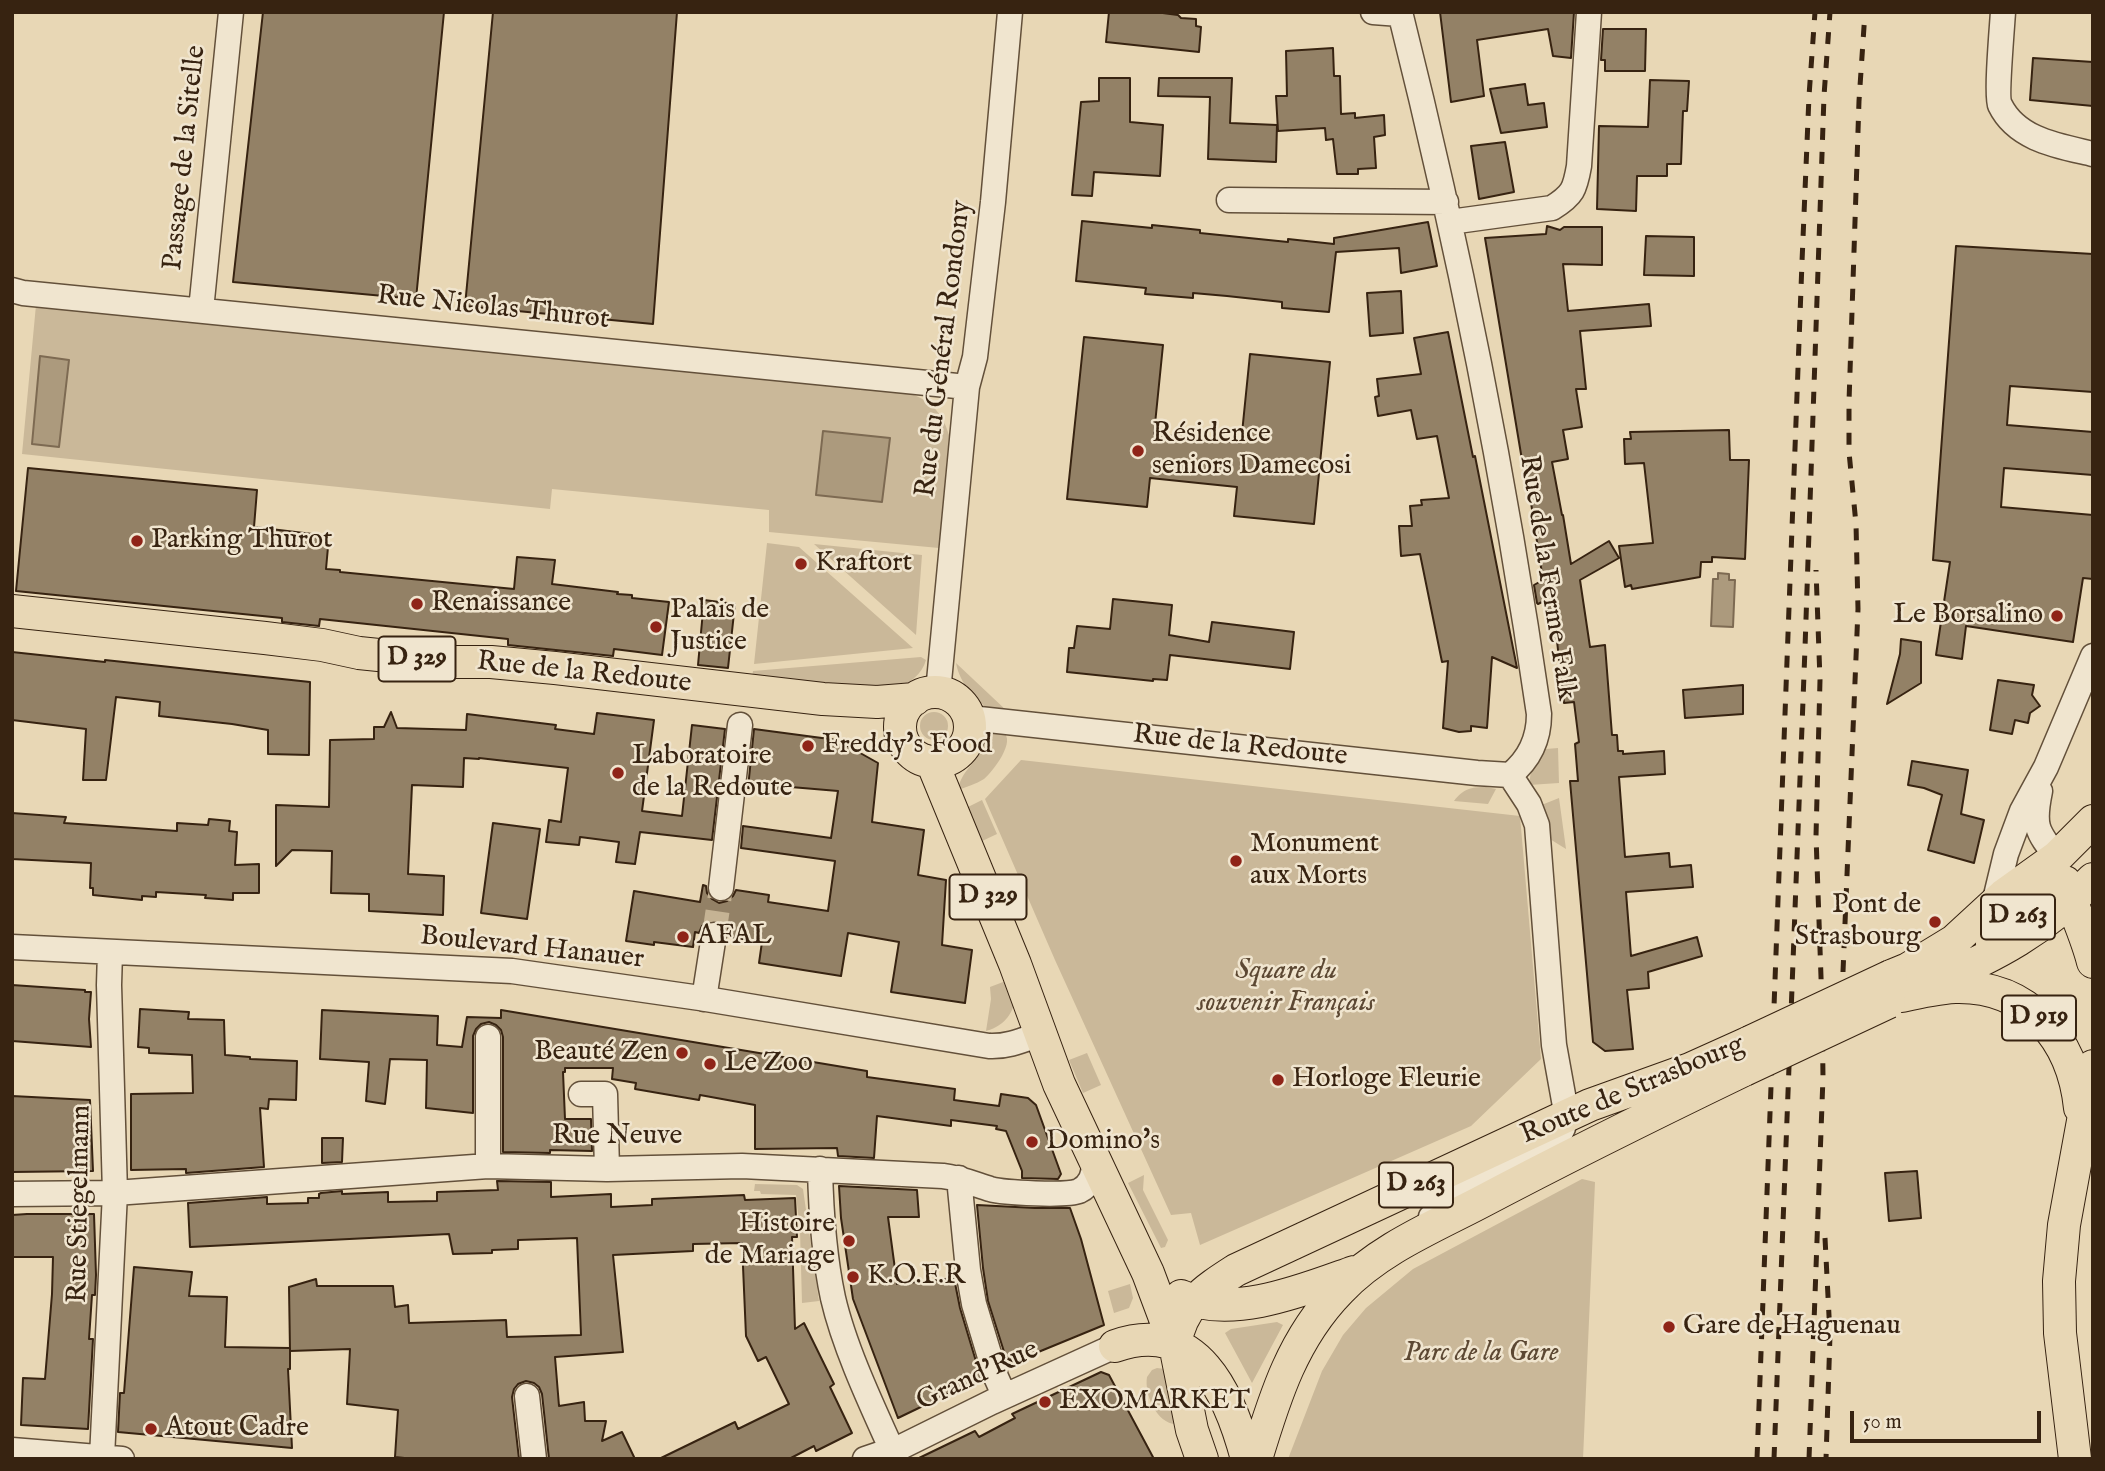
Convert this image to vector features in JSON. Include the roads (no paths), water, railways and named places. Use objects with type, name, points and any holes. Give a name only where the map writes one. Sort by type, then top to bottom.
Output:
[{"type":"main road","name":"Rue de la Redoute","points":[[12,611],[265,638],[384,656],[555,668],[823,699],[877,702],[926,695]]},
{"type":"main road","points":[[947,694],[963,706],[970,718],[968,738],[960,751],[947,760],[932,762],[918,757],[907,748],[902,738],[900,723],[903,712],[926,695],[947,694]]},
{"type":"main road","name":"Rue de la Redoute","points":[[823,699],[875,717],[902,738]]},
{"type":"main road","name":"D 329","points":[[932,762],[1015,964],[1059,1084],[1141,1255],[1175,1345]]},
{"type":"main road","name":"Route de Strasbourg","points":[[1894,991],[1994,904],[2057,857],[2093,821]]},
{"type":"main road","name":"Route de Strasbourg","points":[[1256,1459],[1274,1398],[1297,1347],[1339,1291],[1365,1268],[1405,1242],[1588,1145],[1747,1056],[1894,991],[1968,967],[2036,930],[2071,902],[2093,879],[2057,857]]},
{"type":"main road","name":"Route de Strasbourg","points":[[1968,967],[2015,922],[2057,857]]},
{"type":"main road","name":"D 263","points":[[2057,857],[2071,902]]},
{"type":"main road","name":"D 919","points":[[2071,902],[2081,921],[2093,962]]},
{"type":"main road","name":"D 919","points":[[1894,991],[1955,987],[1981,990],[2014,999],[2043,1021],[2065,1052],[2077,1085],[2080,1112],[2078,1153]]},
{"type":"main road","name":"Route de Strasbourg","points":[[1175,1345],[1181,1322],[1194,1301],[1228,1275],[1268,1254],[1590,1105],[1690,1069],[1747,1056]]},
{"type":"main road","name":"D 919","points":[[2075,1459],[2060,1334],[2059,1281],[2064,1225],[2093,1066]]},
{"type":"main road","name":"Route de Strasbourg","points":[[1141,1255],[1162,1283],[1179,1295],[1194,1301],[1226,1305],[1302,1289],[1365,1268]]},
{"type":"main road","points":[[1115,1346],[1156,1339],[1175,1345],[1199,1361],[1214,1376],[1234,1417],[1247,1459]]},
{"type":"main road","points":[[1175,1345],[1192,1430],[1202,1459]]},
{"type":"street","name":"Passage de la Sitelle","points":[[201,310],[231,12]]},
{"type":"street","name":"Rue du Général Rondony","points":[[926,695],[967,387],[975,358],[1010,12]]},
{"type":"street","points":[[1373,12],[1400,13]]},
{"type":"street","points":[[1229,200],[1448,212],[1552,208],[1567,199],[1575,188],[1579,166],[1589,12]]},
{"type":"street","points":[[2003,12],[1999,103],[2017,127],[2045,143],[2093,154]]},
{"type":"street","name":"Rue de la Ferme Falk","points":[[1400,13],[1470,313],[1525,617],[1539,729],[1529,755],[1510,775]]},
{"type":"street","name":"Rue Nicolas Thurot","points":[[12,290],[967,387]]},
{"type":"street","points":[[1994,904],[2009,846],[2022,811],[2046,767],[2093,656]]},
{"type":"street","name":"Rue de la Redoute","points":[[970,718],[1510,775]]},
{"type":"street","points":[[722,888],[740,725]]},
{"type":"street","points":[[2046,767],[2036,827],[2057,857]]},
{"type":"street","points":[[1405,1242],[1423,1222],[1467,1189],[1558,1138],[1565,1117],[1555,1045],[1537,825],[1529,804],[1510,775]]},
{"type":"street","points":[[704,999],[714,935]]},
{"type":"street","name":"Boulevard Hanauer","points":[[12,947],[512,971],[704,999],[989,1046],[1009,1044],[1040,1034]]},
{"type":"street","name":"Rue Stiegelmann","points":[[110,952],[108,985],[115,1193],[112,1458]]},
{"type":"street","points":[[488,1037],[488,1166]]},
{"type":"street","points":[[581,1094],[605,1094],[607,1169]]},
{"type":"street","name":"Rue Neuve","points":[[12,1194],[115,1193],[488,1166],[607,1169],[742,1166],[820,1169],[959,1178],[1005,1191],[1070,1193],[1081,1190],[1091,1179],[1095,1171],[1094,1158]]},
{"type":"street","points":[[820,1169],[821,1209],[833,1299],[847,1342],[894,1454]]},
{"type":"street","points":[[959,1178],[974,1304],[996,1377],[1007,1395]]},
{"type":"street","name":"Grand'Rue","points":[[866,1459],[894,1454],[903,1446],[1007,1395],[1115,1346]]},
{"type":"street","points":[[527,1396],[534,1459]]},
{"type":"street","points":[[12,1450],[112,1458]]},
{"type":"tunnel","points":[[714,935],[721,888]]},
{"type":"railway","points":[[1757,1459],[1802,262],[1815,12]]},
{"type":"railway","points":[[1774,1459],[1824,96],[1830,12]]},
{"type":"railway","points":[[1842,996],[1858,609],[1856,524],[1849,452],[1849,402],[1859,101],[1865,12]]},
{"type":"railway","points":[[1809,1459],[1823,1077],[1816,836],[1820,680],[1816,570]]},
{"type":"railway","points":[[1825,1238],[1830,1335],[1826,1459]]},
{"type":"place","name":"Résidence seniors Damecosi","points":[[1138,451]]},
{"type":"place","name":"Parking Thurot","points":[[137,541]]},
{"type":"place","name":"Kraftort","points":[[801,564]]},
{"type":"place","name":"Renaissance","points":[[417,604]]},
{"type":"place","name":"Le Borsalino","points":[[2057,616]]},
{"type":"place","name":"Palais de Justice","points":[[656,627]]},
{"type":"place","name":"Freddy's Food","points":[[808,746]]},
{"type":"place","name":"Laboratoire de la Redoute","points":[[618,773]]},
{"type":"place","name":"Monument aux Morts","points":[[1236,861]]},
{"type":"place","name":"Pont de Strasbourg","points":[[1935,922]]},
{"type":"place","name":"AFAL","points":[[683,937]]},
{"type":"place","name":"Beauté Zen","points":[[682,1053]]},
{"type":"place","name":"Le Zoo","points":[[710,1064]]},
{"type":"place","name":"Horloge Fleurie","points":[[1278,1080]]},
{"type":"place","name":"Domino's","points":[[1032,1142]]},
{"type":"place","name":"Histoire de Mariage","points":[[849,1241]]},
{"type":"place","name":"K.O.F.R","points":[[853,1277]]},
{"type":"place","name":"Gare de Haguenau","points":[[1669,1327]]},
{"type":"place","name":"EXOMARKET","points":[[1045,1402]]},
{"type":"place","name":"Atout Cadre","points":[[151,1429]]},
{"type":"park label","name":"Square du souvenir Français","points":[[1286,988]]},
{"type":"park label","name":"Parc de la Gare","points":[[1481,1354]]}]
